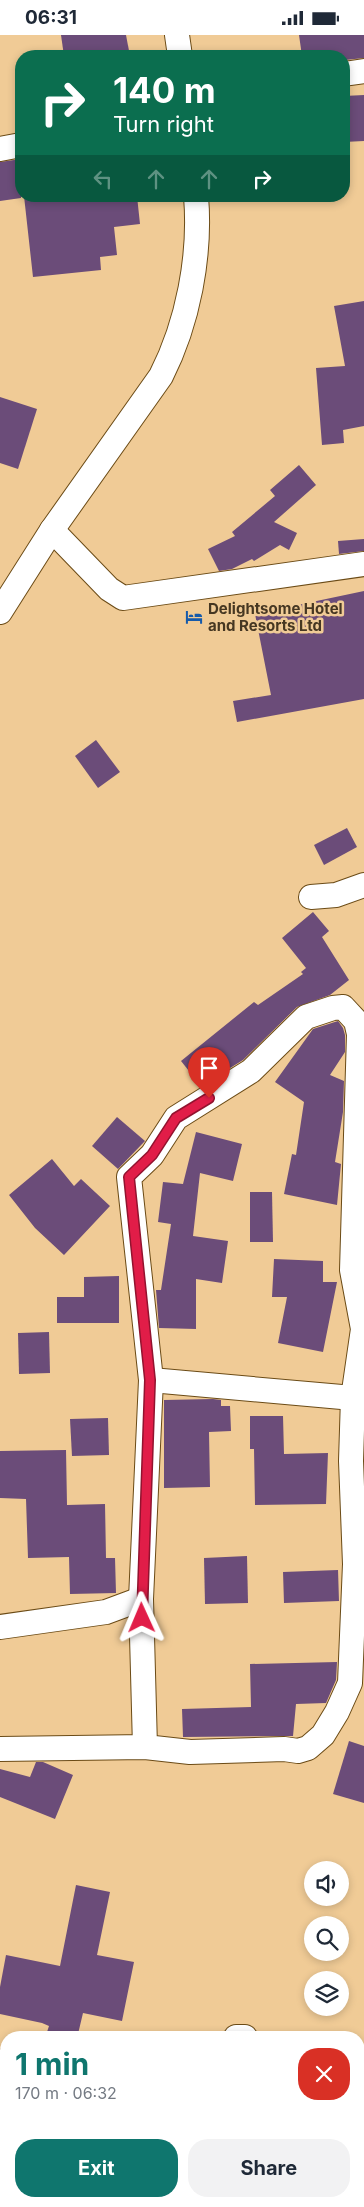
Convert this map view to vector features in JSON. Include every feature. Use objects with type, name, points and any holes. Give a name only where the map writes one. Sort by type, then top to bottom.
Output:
[{"type":"street","points":[[177,35],[179,50]]},
{"type":"street","points":[[350,73],[364,71]]},
{"type":"street","points":[[0,149],[15,146]]},
{"type":"street","points":[[0,612],[52,530],[161,376],[172,355],[186,306],[197,241],[196,202]]},
{"type":"street","points":[[52,530],[110,589],[123,598],[364,564]]},
{"type":"street","points":[[311,897],[336,895],[364,885]]},
{"type":"street","points":[[0,1749],[145,1747],[190,1752],[284,1749],[298,1751],[308,1748],[323,1735],[337,1712],[357,1687],[355,1564],[359,1534],[351,1461],[354,1398],[363,1329],[352,1270],[359,1033],[356,1021],[344,1007],[333,1008],[306,1017],[251,1071],[176,1118],[152,1155],[129,1177],[150,1380],[141,1599],[145,1747]]},
{"type":"street","points":[[150,1380],[354,1398]]},
{"type":"street","points":[[0,1627],[106,1612],[141,1599]]},
{"type":"building","points":[[61,35],[126,35],[129,50],[63,50]]},
{"type":"building","points":[[299,35],[364,35],[364,58],[350,59],[350,50],[301,50]]},
{"type":"building","points":[[364,95],[364,141],[350,142],[350,96]]},
{"type":"building","points":[[15,160],[15,199],[0,201],[0,162]]},
{"type":"building","points":[[25,202],[138,202],[140,224],[114,227],[117,255],[100,257],[101,270],[33,277]]},
{"type":"building","points":[[364,301],[364,426],[343,430],[344,443],[322,445],[316,368],[345,366],[334,306]]},
{"type":"building","points":[[0,397],[37,409],[18,469],[0,463]]},
{"type":"building","points":[[299,465],[316,485],[274,522],[297,533],[289,550],[280,545],[254,561],[252,559],[232,569],[219,571],[208,549],[235,536],[232,532],[275,496],[270,490]]},
{"type":"building","points":[[364,539],[364,551],[339,554],[338,541]]},
{"type":"building","points":[[364,591],[364,699],[237,722],[233,701],[271,695],[255,614]]},
{"type":"building","points":[[96,740],[120,772],[98,788],[75,756]]},
{"type":"building","points":[[347,828],[357,847],[324,865],[314,845]]},
{"type":"building","points":[[313,912],[329,931],[322,937],[349,980],[330,995],[297,1007],[243,1060],[201,1086],[181,1061],[254,1002],[258,1005],[303,974],[301,972],[306,968],[282,938]]},
{"type":"building","points":[[338,1021],[345,1035],[345,1052],[330,1075],[344,1081],[343,1112],[335,1162],[341,1164],[337,1205],[284,1194],[292,1154],[296,1155],[304,1102],[275,1082],[313,1029]]},
{"type":"building","points":[[117,1117],[145,1141],[118,1169],[92,1146]]},
{"type":"building","points":[[196,1132],[242,1144],[233,1181],[200,1173],[193,1236],[228,1241],[222,1283],[196,1279],[196,1329],[159,1328],[156,1290],[161,1290],[171,1224],[158,1222],[163,1182],[183,1184]]},
{"type":"building","points":[[52,1159],[74,1186],[81,1179],[110,1206],[64,1255],[35,1228],[9,1195]]},
{"type":"building","points":[[250,1192],[272,1192],[273,1242],[250,1242]]},
{"type":"building","points":[[274,1259],[323,1261],[323,1282],[337,1282],[323,1352],[278,1343],[287,1297],[272,1297]]},
{"type":"building","points":[[119,1276],[119,1323],[57,1323],[57,1297],[84,1297],[84,1277]]},
{"type":"building","points":[[49,1332],[50,1373],[19,1374],[18,1333]]},
{"type":"building","points":[[164,1400],[221,1400],[221,1406],[230,1406],[231,1431],[209,1432],[210,1487],[164,1488]]},
{"type":"building","points":[[250,1416],[283,1416],[284,1454],[328,1453],[326,1504],[255,1505],[254,1449],[250,1449]]},
{"type":"building","points":[[108,1418],[109,1455],[72,1456],[70,1419]]},
{"type":"building","points":[[66,1450],[67,1505],[105,1504],[106,1558],[115,1558],[116,1593],[70,1594],[69,1557],[28,1558],[26,1499],[0,1498],[0,1451]]},
{"type":"building","points":[[247,1556],[248,1603],[205,1604],[204,1558]]},
{"type":"building","points":[[338,1570],[339,1601],[284,1603],[283,1572]]},
{"type":"building","points":[[337,1662],[336,1680],[326,1703],[296,1704],[293,1736],[183,1737],[182,1709],[251,1707],[250,1664]]},
{"type":"building","points":[[349,1741],[364,1746],[364,1803],[333,1794]]},
{"type":"building","points":[[36,1762],[43,1762],[73,1775],[55,1819],[0,1797],[0,1769],[30,1777]]},
{"type":"building","points":[[76,1885],[110,1892],[97,1955],[134,1962],[122,2021],[83,2013],[79,2031],[47,2031],[49,2026],[42,2023],[0,2014],[0,1987],[6,1955],[60,1966]]},
{"type":"place","name":"Delightsome Hotel and Resorts Ltd","points":[[194,617]]},
{"type":"route","points":[[142,1618],[141,1599],[150,1380],[129,1177],[152,1155],[176,1118],[209,1098]]}]
